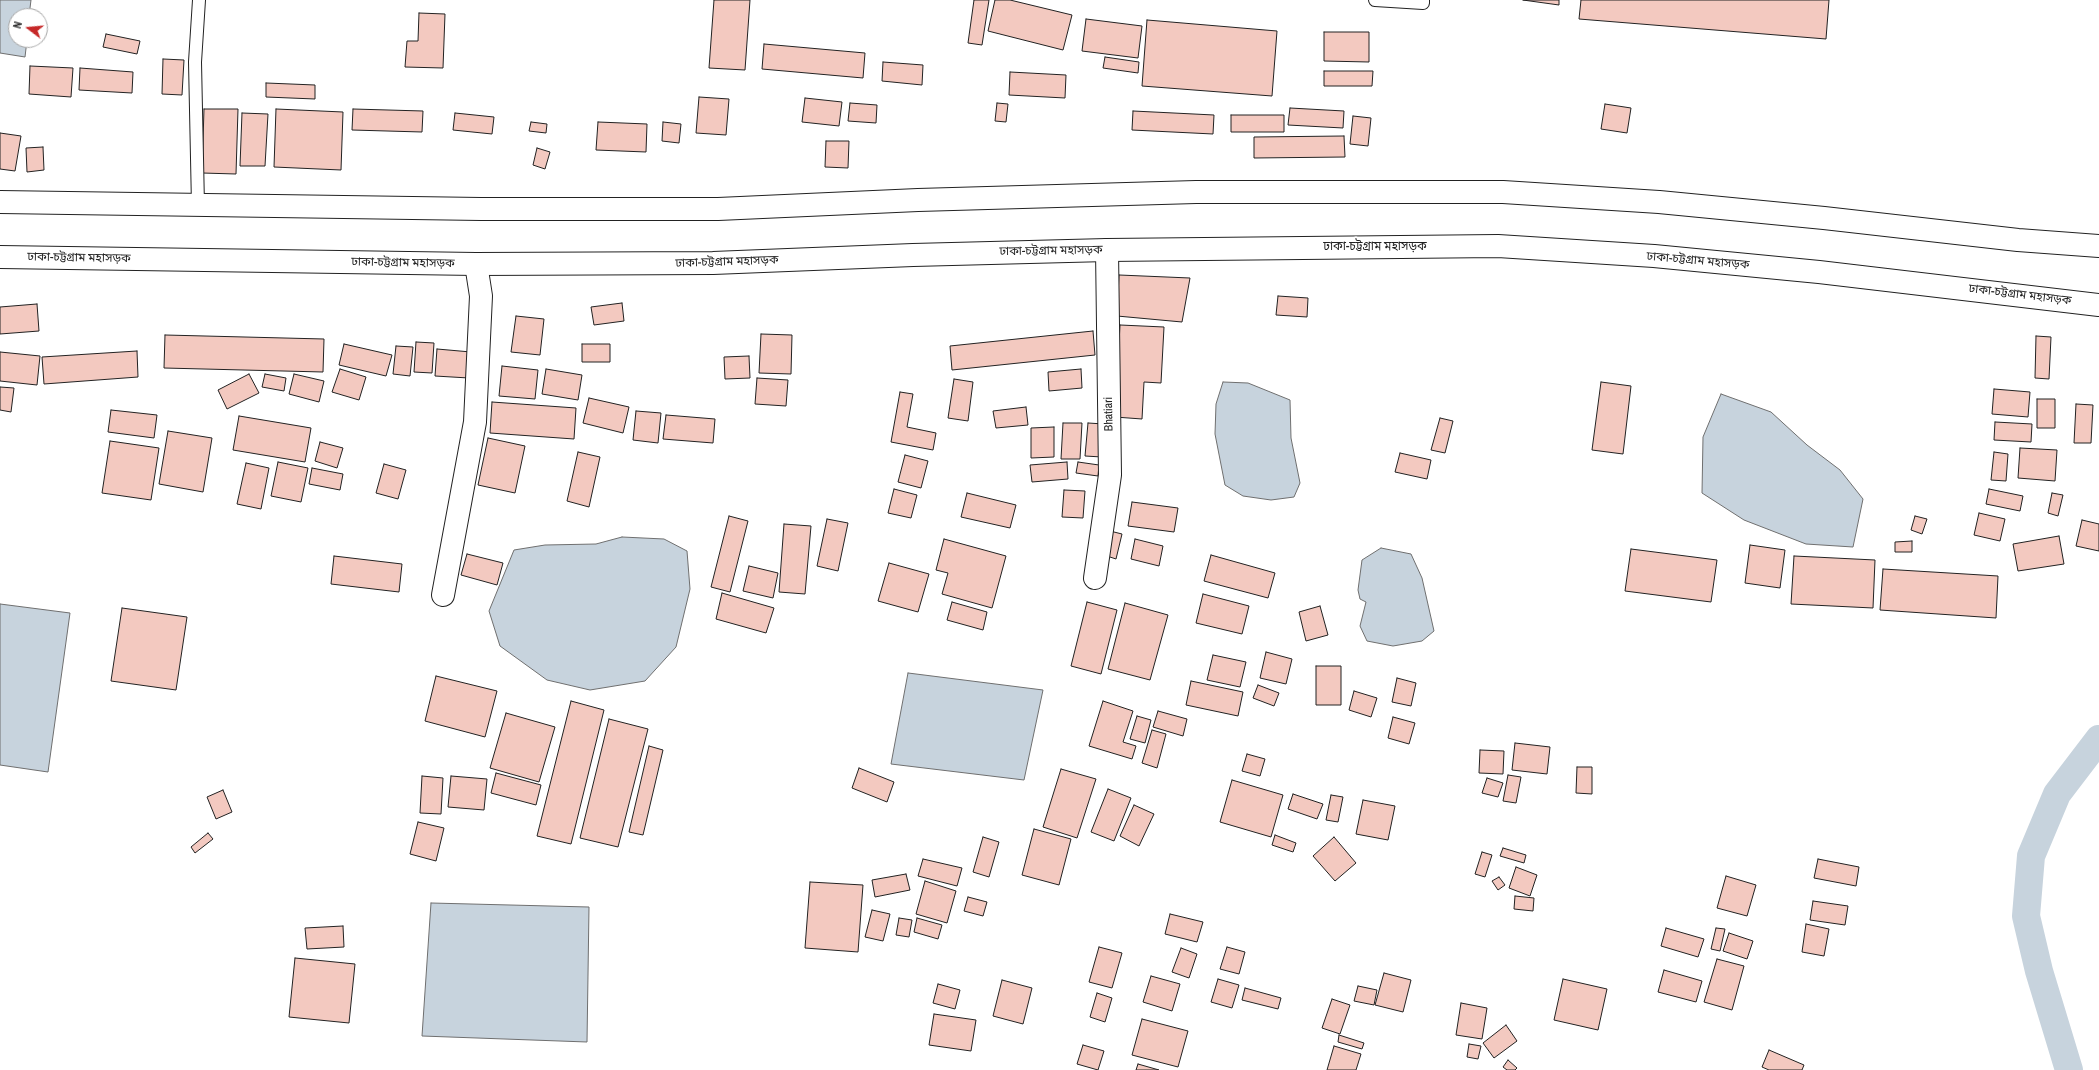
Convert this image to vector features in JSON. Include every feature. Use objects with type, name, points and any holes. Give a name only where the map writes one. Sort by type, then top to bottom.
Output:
[{"type":"main road","points":[[0,202],[198,206],[718,209],[926,200],[1196,192],[1503,192],[1659,202],[1824,218],[2018,240],[2099,246]]},
{"type":"main road","name":"ঢাকা-চট্টগ্রাম মহাসড়ক","points":[[0,257],[476,264],[713,264],[913,255],[1107,250],[1498,246],[1654,256],[1811,271],[2099,305]]},
{"type":"main road","name":"Bhatiari","points":[[1095,578],[1110,475],[1107,250]]},
{"type":"main road","points":[[443,595],[475,422],[481,296],[476,264]]},
{"type":"lane","points":[[198,206],[194,62],[199,0]]},
{"type":"lane","points":[[1375,0],[1423,3],[1423,0]]},
{"type":"shaded area","points":[[0,0],[31,0],[30,8],[8,8],[8,48],[26,48],[25,57],[0,53]]},
{"type":"shaded area","points":[[1223,382],[1248,383],[1290,400],[1291,438],[1300,483],[1294,497],[1271,500],[1243,496],[1225,485],[1215,434],[1216,404]]},
{"type":"shaded area","points":[[1721,394],[1771,412],[1807,445],[1840,470],[1863,499],[1853,547],[1806,544],[1744,520],[1702,493],[1703,437]]},
{"type":"shaded area","points":[[622,537],[664,539],[687,551],[690,589],[676,647],[645,681],[590,690],[547,680],[500,646],[489,611],[514,550],[545,545],[596,544]]},
{"type":"shaded area","points":[[1381,548],[1411,554],[1422,578],[1434,631],[1422,641],[1393,646],[1367,641],[1360,626],[1366,602],[1360,599],[1358,590],[1362,560]]},
{"type":"shaded area","points":[[0,604],[70,613],[48,772],[0,765]]},
{"type":"shaded area","points":[[908,673],[1043,690],[1024,780],[891,764]]},
{"type":"shaded area","points":[[431,903],[589,907],[587,1042],[422,1036]]},
{"type":"building","points":[[714,0],[750,0],[745,70],[709,68]]},
{"type":"building","points":[[974,0],[989,0],[982,45],[968,43]]},
{"type":"building","points":[[995,0],[1010,0],[1072,15],[1063,50],[988,31]]},
{"type":"building","points":[[1523,0],[1559,0],[1559,5]]},
{"type":"building","points":[[1581,0],[1829,0],[1826,39],[1579,19]]},
{"type":"building","points":[[419,13],[445,14],[443,68],[405,67],[407,41],[418,41]]},
{"type":"building","points":[[1086,19],[1142,26],[1138,58],[1082,51]]},
{"type":"building","points":[[1147,20],[1277,31],[1272,96],[1142,86]]},
{"type":"building","points":[[1324,32],[1369,32],[1369,62],[1324,61]]},
{"type":"building","points":[[106,34],[140,41],[137,54],[103,47]]},
{"type":"building","points":[[764,44],[865,53],[863,78],[762,69]]},
{"type":"building","points":[[1105,57],[1139,62],[1138,73],[1103,68]]},
{"type":"building","points":[[163,59],[184,60],[182,95],[162,94]]},
{"type":"building","points":[[883,62],[923,65],[922,85],[882,81]]},
{"type":"building","points":[[30,66],[73,68],[71,97],[29,94]]},
{"type":"building","points":[[80,68],[133,72],[132,93],[79,90]]},
{"type":"building","points":[[1324,71],[1373,71],[1372,86],[1324,86]]},
{"type":"building","points":[[1010,72],[1066,75],[1065,98],[1009,95]]},
{"type":"building","points":[[266,83],[315,85],[315,99],[266,97]]},
{"type":"building","points":[[699,97],[729,99],[726,135],[696,133]]},
{"type":"building","points":[[805,98],[842,102],[839,126],[802,122]]},
{"type":"building","points":[[850,103],[877,105],[876,123],[848,121]]},
{"type":"building","points":[[997,103],[1008,104],[1006,122],[995,121]]},
{"type":"building","points":[[1605,104],[1631,108],[1627,133],[1601,129]]},
{"type":"building","points":[[1290,108],[1344,111],[1343,128],[1288,125]]},
{"type":"building","points":[[204,109],[238,109],[236,174],[202,173]]},
{"type":"building","points":[[276,109],[343,112],[341,170],[274,167]]},
{"type":"building","points":[[353,109],[423,111],[422,132],[352,130]]},
{"type":"building","points":[[1133,111],[1214,115],[1213,134],[1132,130]]},
{"type":"building","points":[[242,113],[268,114],[265,166],[240,166]]},
{"type":"building","points":[[455,113],[494,117],[492,134],[453,130]]},
{"type":"building","points":[[1231,115],[1284,115],[1284,132],[1231,132]]},
{"type":"building","points":[[1353,116],[1371,118],[1368,146],[1350,144]]},
{"type":"building","points":[[531,122],[547,124],[546,133],[529,131]]},
{"type":"building","points":[[598,122],[647,124],[646,152],[596,150]]},
{"type":"building","points":[[663,122],[681,124],[679,143],[662,141]]},
{"type":"building","points":[[0,133],[21,136],[15,171],[0,169]]},
{"type":"building","points":[[1344,136],[1345,157],[1254,158],[1254,137]]},
{"type":"building","points":[[826,141],[849,141],[848,168],[825,167]]},
{"type":"building","points":[[43,147],[44,170],[27,172],[26,148]]},
{"type":"building","points":[[537,148],[550,152],[545,169],[533,165]]},
{"type":"building","points":[[1119,275],[1190,278],[1182,322],[1117,316]]},
{"type":"building","points":[[1278,296],[1308,298],[1307,317],[1276,315]]},
{"type":"building","points":[[622,303],[624,321],[594,325],[591,307]]},
{"type":"building","points":[[37,304],[39,331],[0,334],[0,307]]},
{"type":"building","points":[[516,316],[544,319],[540,355],[511,352]]},
{"type":"building","points":[[1120,325],[1164,327],[1161,383],[1144,382],[1142,419],[1115,417]]},
{"type":"building","points":[[1093,331],[1095,355],[952,370],[950,346]]},
{"type":"building","points":[[761,334],[792,335],[791,374],[759,373]]},
{"type":"building","points":[[165,335],[324,339],[323,372],[164,368]]},
{"type":"building","points":[[2036,336],[2051,337],[2049,379],[2035,378]]},
{"type":"building","points":[[416,342],[434,343],[432,373],[414,372]]},
{"type":"building","points":[[344,344],[392,355],[386,376],[339,365]]},
{"type":"building","points":[[582,344],[610,344],[610,362],[582,362]]},
{"type":"building","points":[[396,346],[413,347],[410,376],[393,374]]},
{"type":"building","points":[[437,349],[471,352],[469,378],[435,376]]},
{"type":"building","points":[[137,351],[138,377],[44,384],[42,357]]},
{"type":"building","points":[[0,352],[40,356],[37,385],[0,381]]},
{"type":"building","points":[[749,356],[750,378],[725,379],[724,357]]},
{"type":"building","points":[[502,366],[538,370],[535,399],[499,396]]},
{"type":"building","points":[[340,369],[366,377],[359,400],[332,392]]},
{"type":"building","points":[[546,369],[582,375],[578,400],[542,394]]},
{"type":"building","points":[[1081,369],[1082,388],[1049,391],[1048,372]]},
{"type":"building","points":[[249,374],[259,393],[227,409],[218,390]]},
{"type":"building","points":[[265,374],[286,378],[284,391],[262,387]]},
{"type":"building","points":[[294,374],[324,381],[319,402],[289,394]]},
{"type":"building","points":[[757,378],[788,380],[786,406],[755,404]]},
{"type":"building","points":[[954,379],[973,382],[968,421],[948,418]]},
{"type":"building","points":[[1601,382],[1631,386],[1623,454],[1592,450]]},
{"type":"building","points":[[0,387],[14,388],[11,412],[0,410]]},
{"type":"building","points":[[1994,389],[2030,392],[2028,417],[1992,414]]},
{"type":"building","points":[[900,392],[913,394],[907,427],[936,433],[933,450],[891,442]]},
{"type":"building","points":[[589,398],[629,407],[623,433],[583,423]]},
{"type":"building","points":[[2037,399],[2055,399],[2055,428],[2037,428]]},
{"type":"building","points":[[492,402],[576,408],[574,439],[490,433]]},
{"type":"building","points":[[2076,404],[2093,405],[2091,443],[2074,443]]},
{"type":"building","points":[[1026,407],[1028,425],[996,428],[993,411]]},
{"type":"building","points":[[111,410],[157,415],[154,438],[108,432]]},
{"type":"building","points":[[636,411],[661,413],[658,443],[633,440]]},
{"type":"building","points":[[666,415],[715,419],[713,443],[663,439]]},
{"type":"building","points":[[239,416],[311,428],[305,462],[233,450]]},
{"type":"building","points":[[1440,418],[1453,421],[1445,453],[1431,450]]},
{"type":"building","points":[[1995,422],[2032,424],[2031,442],[1994,440]]},
{"type":"building","points":[[1063,423],[1082,423],[1080,459],[1061,459]]},
{"type":"building","points":[[1088,423],[1104,424],[1102,457],[1085,456]]},
{"type":"building","points":[[1054,427],[1054,457],[1031,458],[1031,428]]},
{"type":"building","points":[[168,431],[212,438],[203,492],[159,484]]},
{"type":"building","points":[[488,438],[525,446],[515,493],[478,485]]},
{"type":"building","points":[[110,441],[159,448],[151,500],[102,493]]},
{"type":"building","points":[[320,442],[343,448],[337,468],[315,461]]},
{"type":"building","points":[[2020,448],[2057,450],[2055,481],[2018,478]]},
{"type":"building","points":[[578,452],[600,457],[589,507],[567,501]]},
{"type":"building","points":[[1994,452],[2008,454],[2006,481],[1991,480]]},
{"type":"building","points":[[1400,453],[1431,460],[1427,479],[1395,472]]},
{"type":"building","points":[[905,455],[928,461],[921,488],[898,482]]},
{"type":"building","points":[[278,462],[308,468],[301,502],[271,496]]},
{"type":"building","points":[[1067,462],[1068,479],[1032,482],[1030,465]]},
{"type":"building","points":[[1078,462],[1099,465],[1098,476],[1076,473]]},
{"type":"building","points":[[246,463],[269,468],[261,509],[237,504]]},
{"type":"building","points":[[384,464],[406,470],[398,499],[376,493]]},
{"type":"building","points":[[312,468],[343,474],[340,490],[309,484]]},
{"type":"building","points":[[894,489],[917,495],[911,518],[888,513]]},
{"type":"building","points":[[1989,489],[2023,496],[2020,511],[1986,504]]},
{"type":"building","points":[[1064,490],[1085,491],[1083,518],[1062,517]]},
{"type":"building","points":[[967,493],[1016,505],[1010,528],[961,517]]},
{"type":"building","points":[[2052,493],[2063,495],[2058,516],[2048,513]]},
{"type":"building","points":[[1132,502],[1178,508],[1174,532],[1128,526]]},
{"type":"building","points":[[1979,513],[2005,519],[2000,541],[1974,535]]},
{"type":"building","points":[[729,516],[748,521],[730,592],[711,587]]},
{"type":"building","points":[[1915,516],[1927,519],[1922,534],[1911,530]]},
{"type":"building","points":[[827,519],[848,523],[838,571],[817,566]]},
{"type":"building","points":[[2082,520],[2099,524],[2099,551],[2076,546]]},
{"type":"building","points":[[784,524],[811,526],[805,594],[779,592]]},
{"type":"building","points":[[1110,531],[1122,534],[1116,559],[1104,555]]},
{"type":"building","points":[[2059,536],[2064,564],[2018,571],[2013,544]]},
{"type":"building","points":[[944,539],[1006,556],[992,608],[942,594],[948,573],[936,570]]},
{"type":"building","points":[[1135,539],[1163,546],[1159,566],[1131,559]]},
{"type":"building","points":[[1912,541],[1912,552],[1895,552],[1895,542]]},
{"type":"building","points":[[1750,545],[1785,550],[1780,588],[1745,583]]},
{"type":"building","points":[[1631,549],[1717,560],[1711,602],[1625,591]]},
{"type":"building","points":[[467,554],[503,563],[497,585],[461,575]]},
{"type":"building","points":[[1211,555],[1275,573],[1268,598],[1204,581]]},
{"type":"building","points":[[334,556],[402,564],[399,592],[331,584]]},
{"type":"building","points":[[1794,556],[1875,560],[1873,608],[1791,604]]},
{"type":"building","points":[[889,563],[929,574],[918,612],[878,601]]},
{"type":"building","points":[[749,566],[778,573],[773,598],[743,591]]},
{"type":"building","points":[[1883,569],[1998,576],[1996,618],[1880,610]]},
{"type":"building","points":[[722,593],[774,608],[766,633],[716,619]]},
{"type":"building","points":[[1203,594],[1249,606],[1242,634],[1196,623]]},
{"type":"building","points":[[952,602],[987,612],[983,630],[947,620]]},
{"type":"building","points":[[1087,602],[1117,610],[1101,674],[1071,666]]},
{"type":"building","points":[[1125,603],[1168,615],[1150,680],[1108,669]]},
{"type":"building","points":[[1320,606],[1328,635],[1306,641],[1299,612]]},
{"type":"building","points":[[122,608],[187,617],[176,690],[111,681]]},
{"type":"building","points":[[1266,652],[1292,659],[1286,684],[1260,678]]},
{"type":"building","points":[[1213,655],[1246,662],[1240,687],[1207,680]]},
{"type":"building","points":[[1316,666],[1341,666],[1341,705],[1316,705]]},
{"type":"building","points":[[436,676],[497,691],[485,737],[425,721]]},
{"type":"building","points":[[1397,678],[1416,683],[1411,706],[1392,702]]},
{"type":"building","points":[[1191,681],[1243,692],[1238,716],[1186,705]]},
{"type":"building","points":[[1258,685],[1279,693],[1274,706],[1253,698]]},
{"type":"building","points":[[1354,691],[1377,698],[1371,717],[1349,710]]},
{"type":"building","points":[[571,701],[604,710],[571,844],[537,836]]},
{"type":"building","points":[[1103,701],[1133,711],[1123,742],[1136,746],[1132,759],[1089,746]]},
{"type":"building","points":[[1158,711],[1187,719],[1183,736],[1153,727]]},
{"type":"building","points":[[506,713],[555,727],[539,782],[490,768]]},
{"type":"building","points":[[1137,716],[1151,720],[1145,743],[1130,739]]},
{"type":"building","points":[[1393,717],[1415,723],[1409,744],[1388,738]]},
{"type":"building","points":[[609,719],[648,729],[618,847],[580,838]]},
{"type":"building","points":[[1152,730],[1166,734],[1157,768],[1142,763]]},
{"type":"building","points":[[1515,743],[1550,747],[1547,774],[1512,770]]},
{"type":"building","points":[[649,746],[663,750],[643,835],[629,832]]},
{"type":"building","points":[[1480,750],[1504,751],[1503,774],[1479,773]]},
{"type":"building","points":[[1247,754],[1265,759],[1260,776],[1242,771]]},
{"type":"building","points":[[1577,767],[1592,767],[1592,794],[1576,793]]},
{"type":"building","points":[[859,768],[894,782],[887,802],[852,788]]},
{"type":"building","points":[[1061,769],[1096,779],[1077,838],[1043,827]]},
{"type":"building","points":[[496,773],[541,785],[536,805],[491,793]]},
{"type":"building","points":[[1508,775],[1521,777],[1516,803],[1503,801]]},
{"type":"building","points":[[422,776],[443,778],[441,814],[420,813]]},
{"type":"building","points":[[451,776],[487,779],[484,810],[448,807]]},
{"type":"building","points":[[1487,778],[1503,783],[1498,797],[1482,793]]},
{"type":"building","points":[[1232,780],[1283,795],[1271,837],[1220,822]]},
{"type":"building","points":[[1108,789],[1131,798],[1114,841],[1091,832]]},
{"type":"building","points":[[223,790],[232,812],[216,819],[207,797]]},
{"type":"building","points":[[1293,794],[1323,804],[1317,819],[1288,809]]},
{"type":"building","points":[[1331,795],[1343,797],[1338,822],[1326,820]]},
{"type":"building","points":[[1363,800],[1395,806],[1388,840],[1356,834]]},
{"type":"building","points":[[1134,805],[1154,814],[1139,846],[1120,836]]},
{"type":"building","points":[[418,822],[444,828],[436,861],[410,854]]},
{"type":"building","points":[[1034,829],[1071,839],[1059,885],[1022,875]]},
{"type":"building","points":[[208,833],[213,839],[195,853],[191,847]]},
{"type":"building","points":[[1275,835],[1296,843],[1293,852],[1272,845]]},
{"type":"building","points":[[983,837],[999,842],[989,877],[973,872]]},
{"type":"building","points":[[1334,837],[1356,863],[1335,881],[1313,856]]},
{"type":"building","points":[[1503,848],[1526,855],[1524,863],[1500,856]]},
{"type":"building","points":[[1482,852],[1492,855],[1485,877],[1475,874]]},
{"type":"building","points":[[923,859],[962,868],[957,886],[918,876]]},
{"type":"building","points":[[1818,859],[1859,867],[1856,886],[1814,878]]},
{"type":"building","points":[[1516,867],[1537,875],[1530,896],[1509,888]]},
{"type":"building","points":[[906,874],[910,890],[875,897],[872,880]]},
{"type":"building","points":[[1726,876],[1756,885],[1747,916],[1717,908]]},
{"type":"building","points":[[1499,877],[1505,885],[1498,890],[1492,881]]},
{"type":"building","points":[[925,881],[956,891],[947,923],[916,914]]},
{"type":"building","points":[[810,882],[863,885],[858,952],[805,948]]},
{"type":"building","points":[[1515,896],[1534,898],[1533,911],[1514,909]]},
{"type":"building","points":[[968,897],[987,902],[983,916],[964,911]]},
{"type":"building","points":[[1813,901],[1848,906],[1845,925],[1810,920]]},
{"type":"building","points":[[872,910],[890,914],[883,941],[865,937]]},
{"type":"building","points":[[1170,914],[1203,922],[1197,942],[1165,934]]},
{"type":"building","points":[[899,918],[912,920],[909,937],[896,935]]},
{"type":"building","points":[[917,918],[942,925],[938,939],[914,932]]},
{"type":"building","points":[[1806,924],[1829,929],[1824,956],[1802,952]]},
{"type":"building","points":[[343,926],[344,947],[307,949],[305,928]]},
{"type":"building","points":[[1666,928],[1704,939],[1698,957],[1661,946]]},
{"type":"building","points":[[1716,928],[1725,929],[1720,951],[1711,949]]},
{"type":"building","points":[[1729,933],[1753,941],[1747,959],[1723,951]]},
{"type":"building","points":[[1099,947],[1122,953],[1112,988],[1089,982]]},
{"type":"building","points":[[1227,947],[1245,952],[1239,974],[1220,969]]},
{"type":"building","points":[[1181,948],[1197,954],[1189,978],[1172,972]]},
{"type":"building","points":[[295,958],[355,964],[349,1023],[289,1017]]},
{"type":"building","points":[[1717,959],[1744,966],[1732,1010],[1704,1002]]},
{"type":"building","points":[[1664,970],[1702,981],[1696,1002],[1658,992]]},
{"type":"building","points":[[1384,973],[1411,980],[1403,1012],[1375,1005]]},
{"type":"building","points":[[1151,976],[1180,984],[1172,1011],[1143,1002]]},
{"type":"building","points":[[1218,979],[1239,985],[1232,1008],[1211,1002]]},
{"type":"building","points":[[1563,979],[1607,989],[1598,1030],[1554,1020]]},
{"type":"building","points":[[1002,980],[1032,988],[1023,1024],[993,1016]]},
{"type":"building","points":[[938,984],[960,990],[955,1009],[933,1003]]},
{"type":"building","points":[[1358,986],[1377,990],[1374,1005],[1354,1001]]},
{"type":"building","points":[[1245,988],[1281,998],[1278,1009],[1242,1000]]},
{"type":"building","points":[[1097,993],[1112,998],[1105,1022],[1090,1017]]},
{"type":"building","points":[[1332,999],[1350,1005],[1340,1034],[1322,1028]]},
{"type":"building","points":[[1461,1003],[1487,1008],[1482,1039],[1456,1035]]},
{"type":"building","points":[[934,1014],[976,1020],[971,1051],[929,1045]]},
{"type":"building","points":[[1142,1019],[1188,1031],[1178,1067],[1132,1055]]},
{"type":"building","points":[[1506,1025],[1517,1041],[1494,1058],[1483,1043]]},
{"type":"building","points":[[1339,1035],[1364,1043],[1362,1049],[1338,1042]]},
{"type":"building","points":[[1469,1044],[1481,1046],[1478,1059],[1467,1057]]},
{"type":"building","points":[[1083,1045],[1104,1051],[1098,1070],[1077,1064]]},
{"type":"building","points":[[1334,1046],[1361,1054],[1356,1070],[1327,1070]]},
{"type":"building","points":[[1769,1050],[1804,1065],[1802,1070],[1769,1070],[1762,1067]]},
{"type":"building","points":[[1508,1060],[1517,1068],[1515,1070],[1507,1070],[1503,1067]]},
{"type":"building","points":[[1138,1064],[1159,1070],[1136,1070]]},
{"type":"waterway","points":[[2069,1070],[2039,971],[2026,916],[2031,856],[2057,794],[2099,739]]}]
